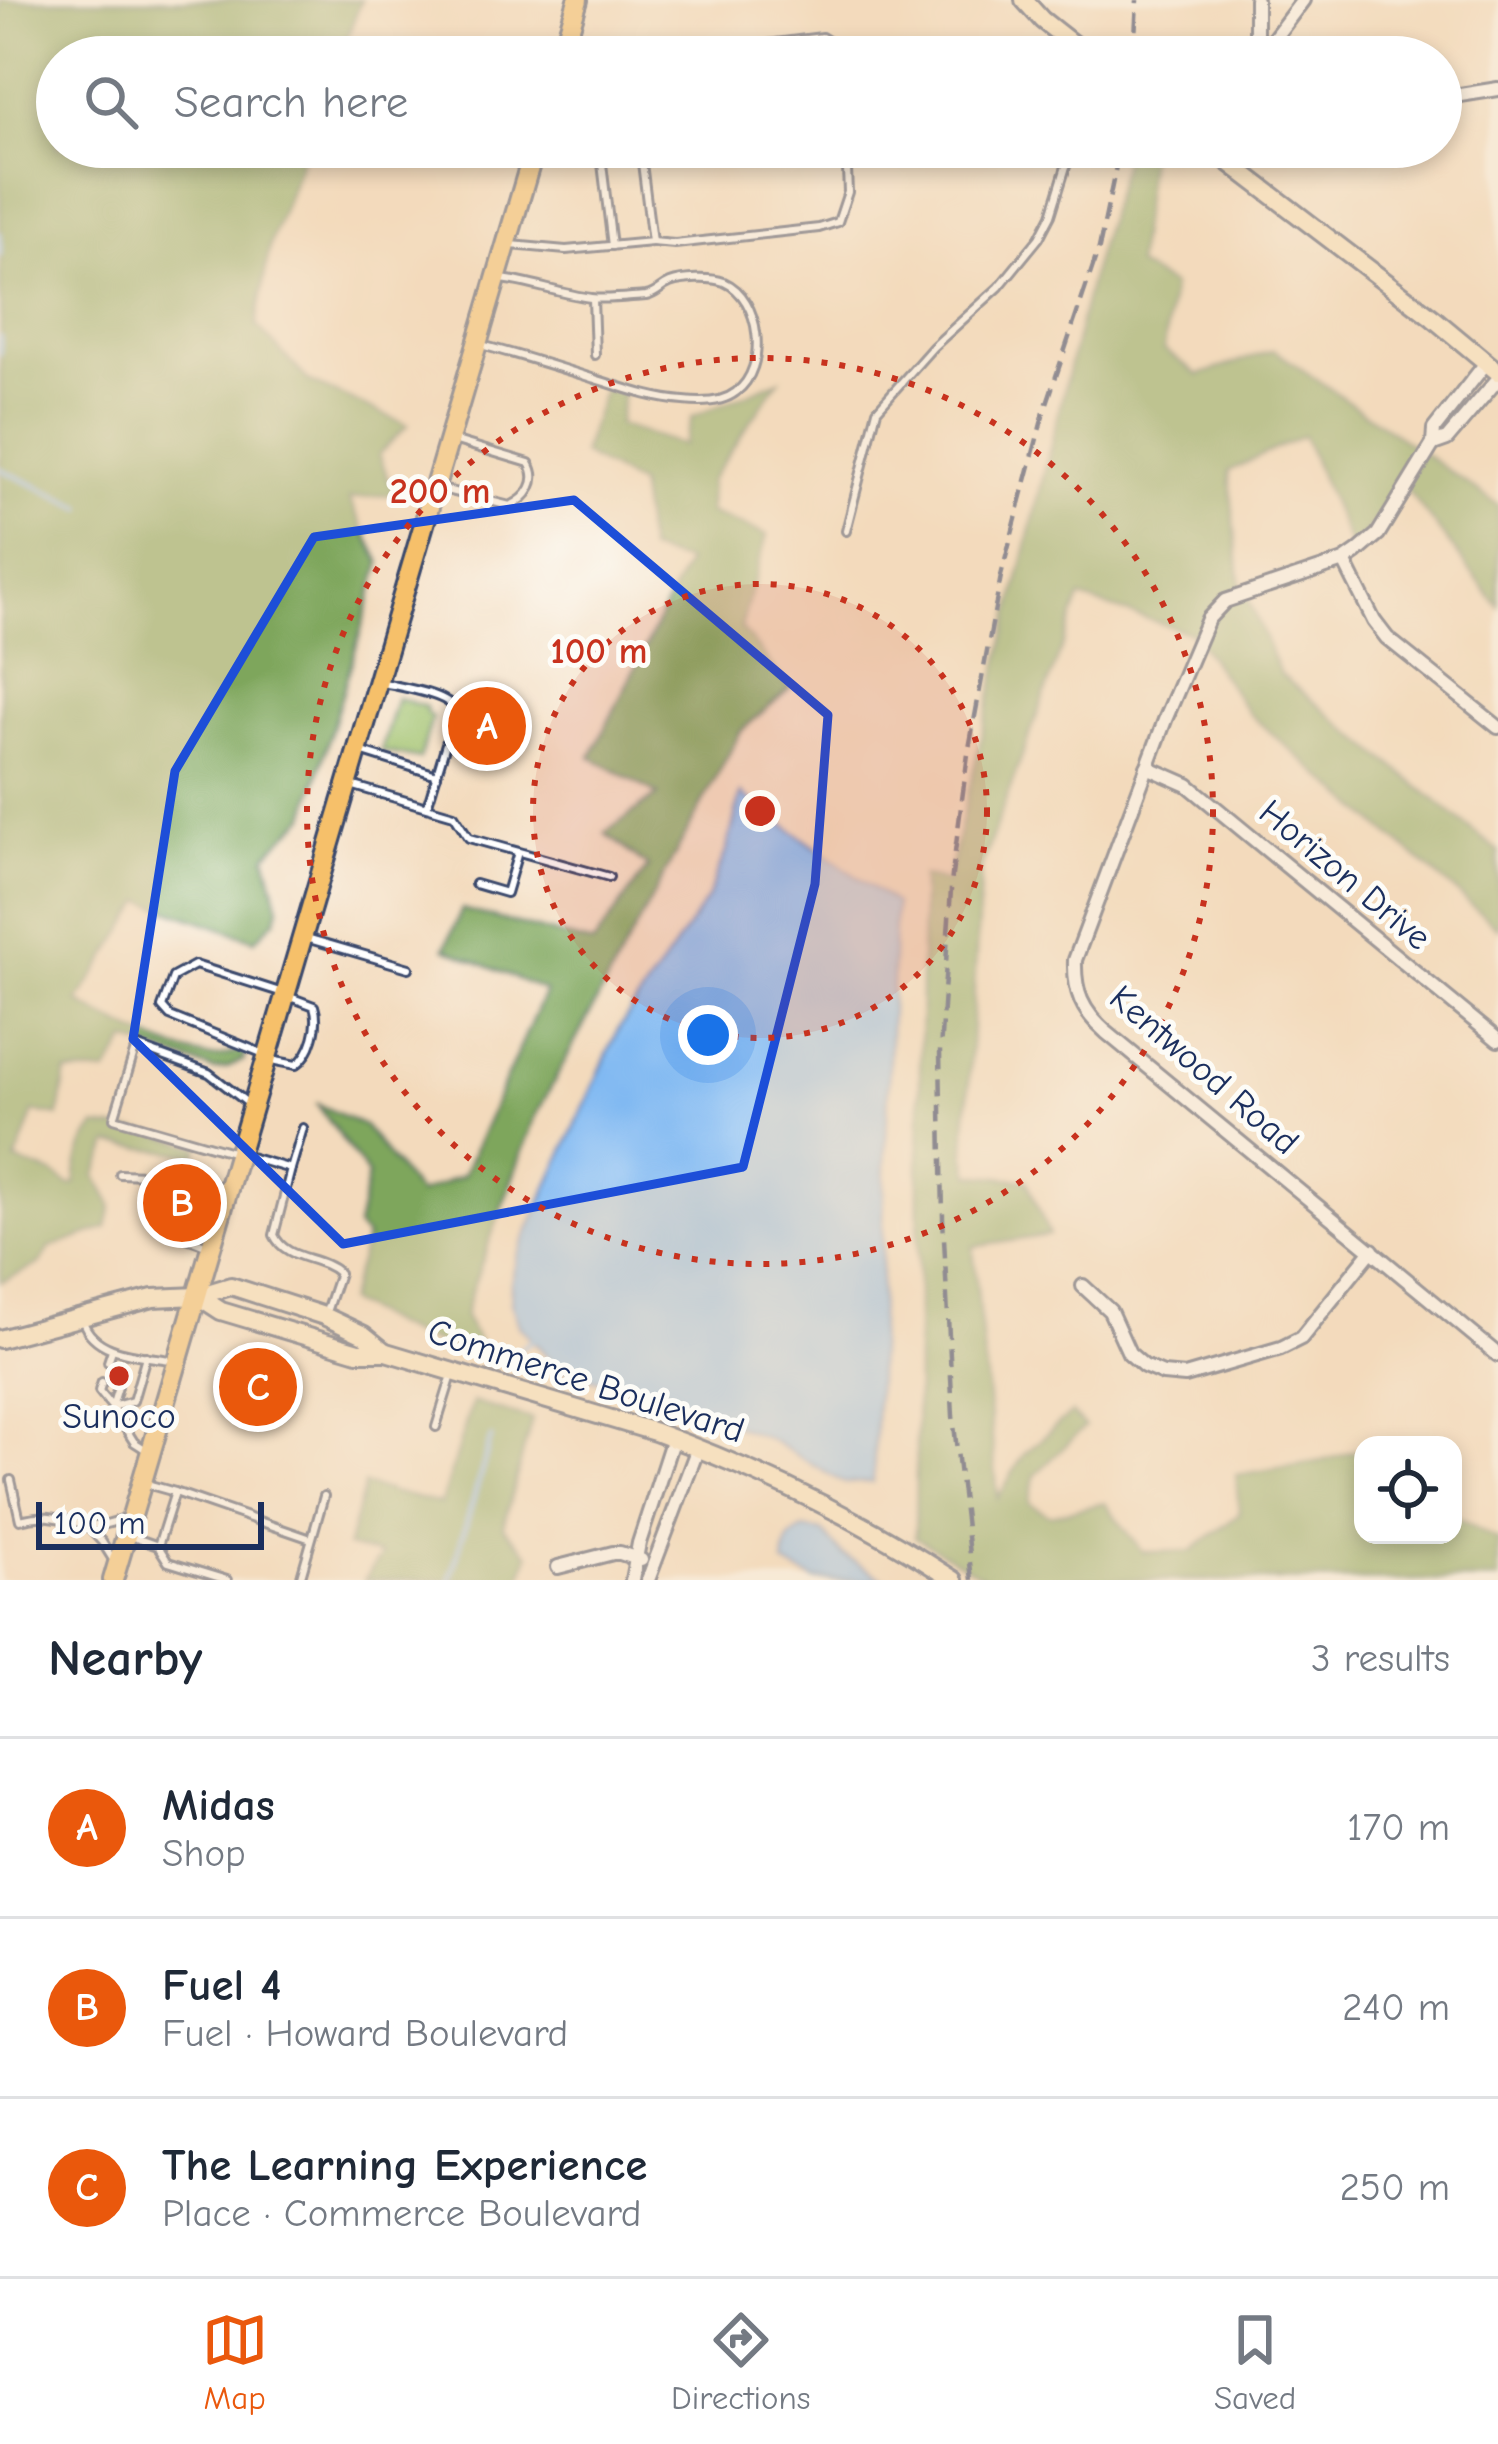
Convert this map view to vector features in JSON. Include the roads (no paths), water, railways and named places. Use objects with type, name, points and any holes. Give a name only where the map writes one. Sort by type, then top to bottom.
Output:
[{"type":"main road","points":[[567,36],[578,0]]},
{"type":"main road","points":[[1024,0],[1062,36]]},
{"type":"main road","points":[[115,1573],[529,168]]},
{"type":"main road","points":[[1236,168],[1494,371]]},
{"type":"main road","name":"Commerce Boulevard","points":[[198,1296],[231,1286],[325,1316],[386,1352]]},
{"type":"main road","points":[[0,1339],[153,1298],[198,1296]]},
{"type":"main road","name":"Commerce Boulevard","points":[[198,1296],[221,1311],[266,1325],[358,1352],[386,1352],[673,1438],[762,1473],[848,1515],[954,1580]]},
{"type":"street","points":[[1256,0],[1256,36]]},
{"type":"street","points":[[1275,36],[1303,0]]},
{"type":"street","points":[[1462,94],[1498,88]]},
{"type":"street","name":"Kentwood Road","points":[[1494,371],[1434,429],[1433,444],[1378,534],[1344,561],[1225,601],[1208,620],[1147,766],[1075,960],[1074,979],[1082,1007],[1106,1032],[1498,1355]]},
{"type":"street","points":[[1344,561],[1374,621],[1388,638],[1498,728]]},
{"type":"street","name":"Horizon Drive","points":[[1147,766],[1188,785],[1498,1040]]},
{"type":"street","points":[[1083,1286],[1110,1311],[1129,1353],[1163,1374],[1185,1376],[1301,1338],[1372,1250]]},
{"type":"street","points":[[632,1580],[673,1438]]},
{"type":"street","points":[[649,1580],[698,1448]]},
{"type":"street","points":[[558,1567],[613,1553],[652,1565]]},
{"type":"lane","points":[[603,168],[612,246]]},
{"type":"lane","points":[[643,168],[652,242]]},
{"type":"lane","points":[[507,244],[566,250],[819,229],[838,222],[848,191],[847,168]]},
{"type":"lane","points":[[846,531],[877,410],[933,347],[999,287],[1040,238],[1066,168]]},
{"type":"lane","points":[[478,344],[682,401],[712,402],[734,395],[752,371],[756,356],[750,308],[739,291],[726,283],[691,281],[670,284],[653,295],[593,298],[497,278]]},
{"type":"lane","points":[[593,298],[595,356]]},
{"type":"lane","points":[[435,488],[510,506],[531,488],[529,463],[449,439]]},
{"type":"lane","points":[[378,682],[435,696],[451,705],[454,717],[428,807]]},
{"type":"lane","points":[[358,751],[437,775]]},
{"type":"lane","points":[[348,784],[454,815],[469,838],[609,877]]},
{"type":"lane","points":[[475,884],[506,893],[518,852]]},
{"type":"lane","points":[[303,937],[410,968]]},
{"type":"lane","points":[[195,965],[286,995],[314,1006],[317,1013],[307,1057],[296,1065],[268,1058],[170,1016],[162,1007],[173,977],[195,965]]},
{"type":"lane","points":[[253,1108],[209,1073],[136,1046],[114,1118],[291,1169]]},
{"type":"lane","points":[[303,1128],[274,1235],[283,1249],[330,1265],[339,1273],[325,1316]]},
{"type":"lane","points":[[120,1174],[172,1176],[230,1187]]},
{"type":"lane","points":[[158,1175],[171,1232],[212,1247]]},
{"type":"lane","points":[[82,1318],[86,1333],[112,1349],[178,1362]]},
{"type":"lane","points":[[108,1362],[112,1349]]},
{"type":"lane","points":[[124,1366],[128,1352]]},
{"type":"lane","points":[[112,1408],[133,1401],[146,1355]]},
{"type":"lane","points":[[436,1427],[453,1372]]},
{"type":"lane","points":[[102,1382],[100,1391],[134,1442],[151,1453]]},
{"type":"lane","points":[[112,1408],[118,1387]]},
{"type":"lane","points":[[11,1480],[20,1520],[52,1516],[107,1524],[133,1515]]},
{"type":"lane","points":[[142,1483],[311,1539]]},
{"type":"lane","points":[[158,1546],[175,1492]]},
{"type":"lane","points":[[299,1580],[324,1496]]},
{"type":"lane","points":[[84,1524],[102,1542],[115,1573]]},
{"type":"lane","points":[[127,1535],[158,1546],[168,1562],[227,1580]]},
{"type":"water","points":[[741,794],[895,904],[873,1482],[844,1483],[769,1439],[687,1406],[559,1369],[519,1325],[511,1302],[517,1257],[618,1030],[707,899],[727,849]]},
{"type":"water","points":[[804,1529],[823,1532],[843,1555],[886,1580],[815,1580],[784,1564],[788,1542]]},
{"type":"waterway","points":[[0,234],[0,254]]},
{"type":"waterway","points":[[0,337],[0,353]]},
{"type":"waterway","points":[[0,469],[83,508]]},
{"type":"waterway","points":[[520,1349],[534,1339]]},
{"type":"waterway","points":[[450,1580],[491,1438]]},
{"type":"railway","points":[[1135,36],[1137,0]]},
{"type":"railway","points":[[972,1580],[953,1416],[943,1218],[940,1051],[952,875],[968,754],[1001,576],[1044,412],[1099,248],[1116,168]]},
{"type":"place","name":"Midas","points":[[487,726]]},
{"type":"place","name":"Fuel 4","points":[[182,1203]]},
{"type":"place","name":"Sunoco","points":[[119,1376]]},
{"type":"place","name":"The Learning Experience","points":[[258,1387]]}]
